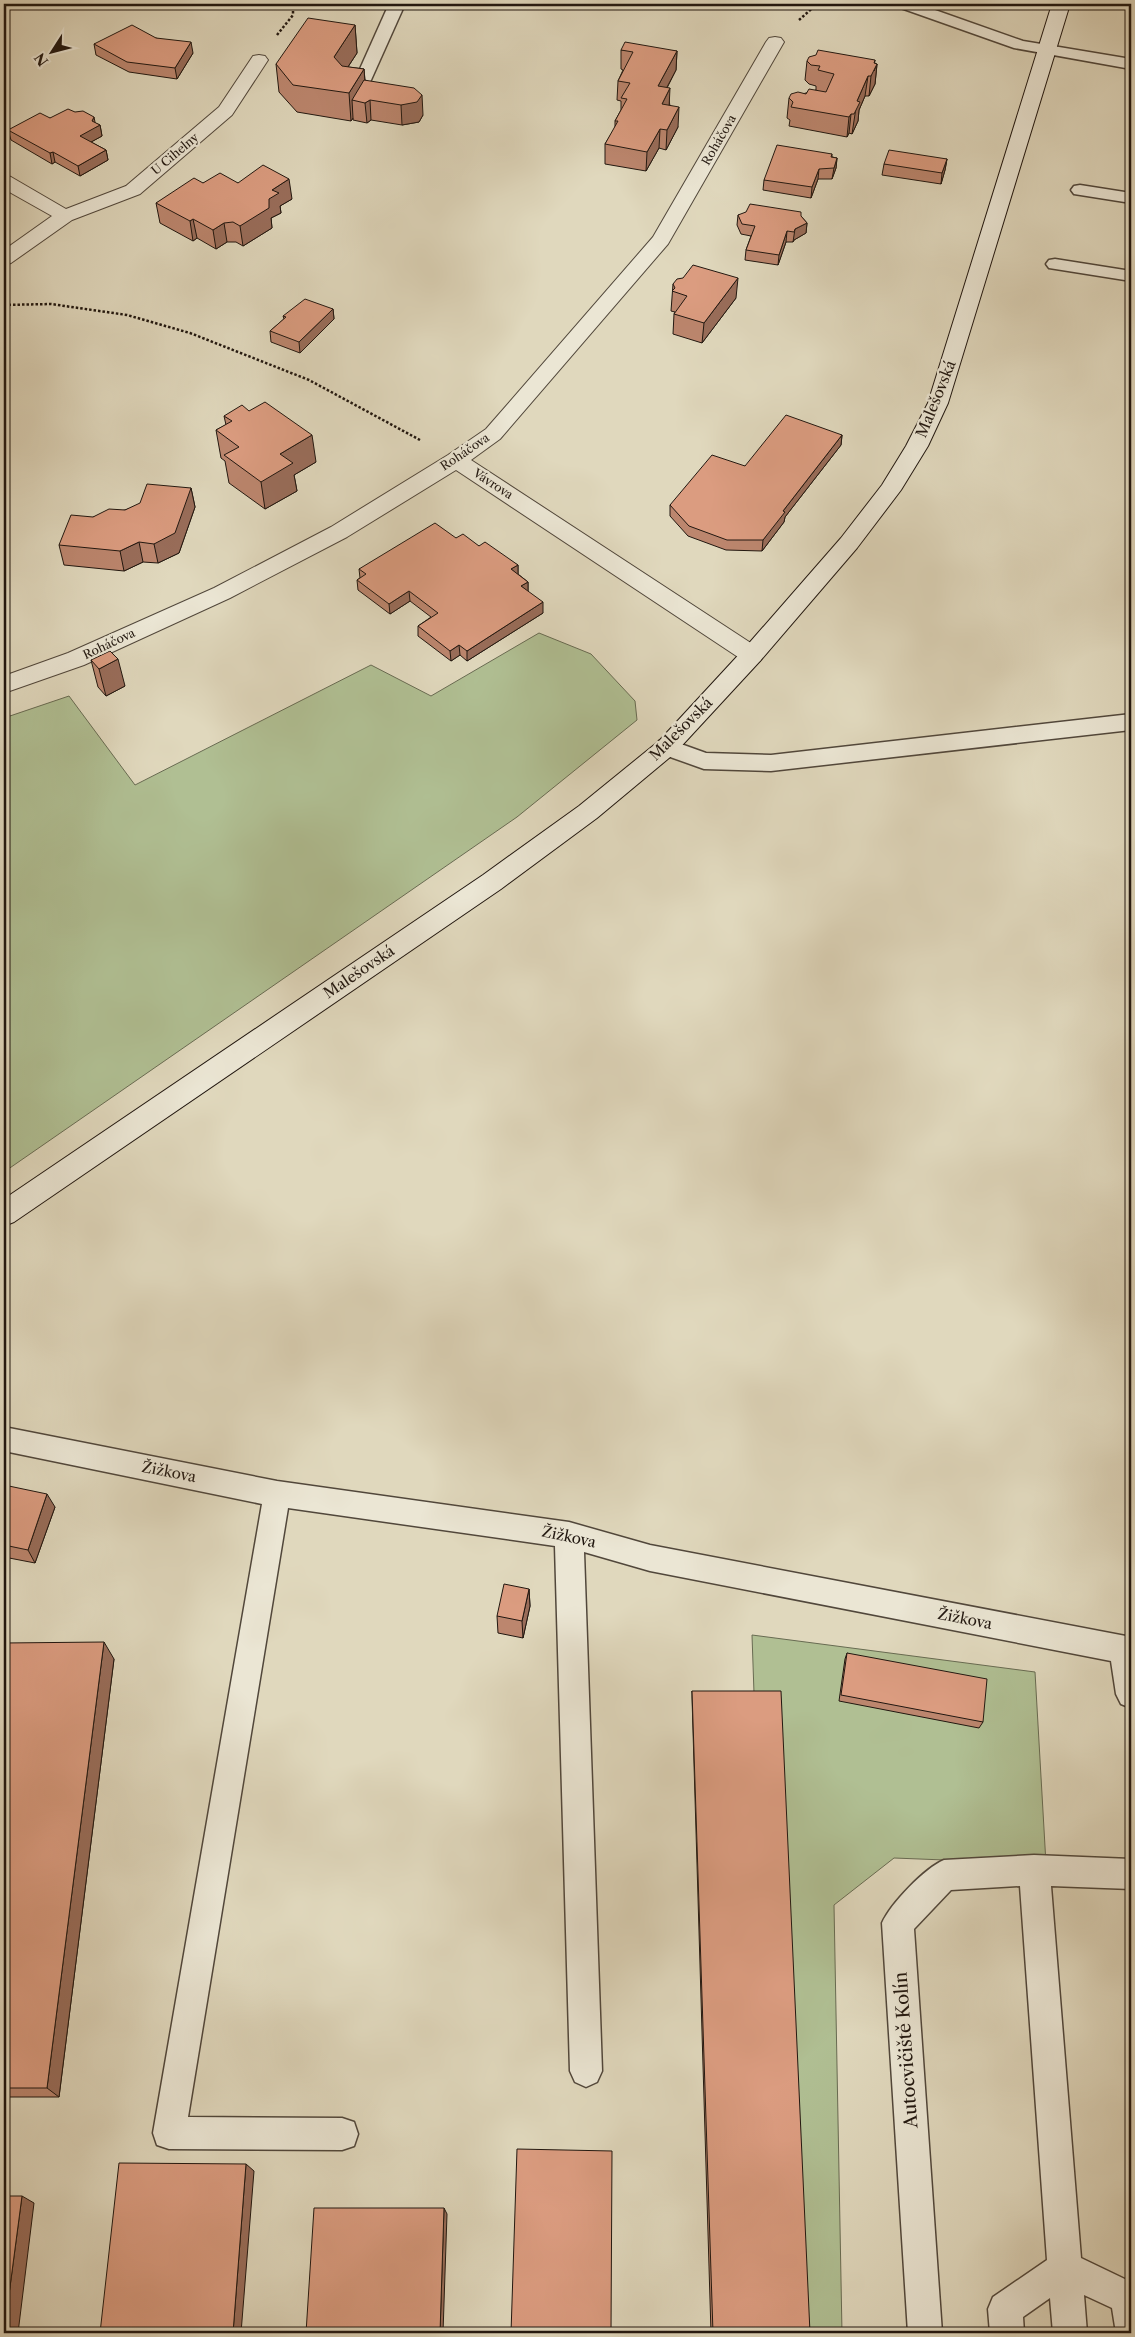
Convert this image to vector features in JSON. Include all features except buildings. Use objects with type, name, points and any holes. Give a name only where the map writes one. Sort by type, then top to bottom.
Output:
[{"type":"street","name":"Malešovská","points":[[4,1214],[492,882],[588,812],[667,747],[752,655],[849,542],[890,490],[917,446],[938,402],[1061,4]]},
{"type":"street","name":"Roháčova","points":[[4,686],[76,659],[222,593],[339,532],[456,460],[492,434],[661,240],[775,42]]},
{"type":"street","name":"U Cihelny","points":[[4,259],[65,216],[133,190],[226,111],[259,60]]},
{"type":"street","points":[[4,181],[65,216]]},
{"type":"street","name":"Vávrova","points":[[456,460],[752,655]]},
{"type":"lane","points":[[363,80],[397,4]]},
{"type":"lane","points":[[904,4],[1002,39],[1046,50],[1131,64]]},
{"type":"lane","points":[[1080,190],[1131,198]]},
{"type":"lane","points":[[1055,264],[1131,276]]},
{"type":"lane","points":[[667,747],[704,761],[771,764],[1131,722]]},
{"type":"lane","name":"Žižkova","points":[[4,1439],[277,1494],[569,1535],[650,1558],[1128,1650]]},
{"type":"lane","points":[[277,1494],[169,2133],[342,2134]]},
{"type":"lane","points":[[569,1535],[586,2071]]},
{"type":"lane","points":[[1128,1650],[1131,1694]]},
{"type":"lane","points":[[1034,1870],[1070,2333]]},
{"type":"lane","name":"Autocvičiště Kolín","points":[[925,2333],[898,1923],[944,1875],[1034,1870],[1131,1874]]},
{"type":"lane","points":[[1065,2268],[1128,2298],[1131,2329]]},
{"type":"lane","points":[[1007,2333],[1005,2309],[1065,2268]]},
{"type":"path","name":"Vávrova","points":[[4,305],[51,304],[127,315],[190,332],[309,380],[456,460]]},
{"type":"green space","points":[[539,633],[591,654],[635,701],[637,720],[517,817],[4,1172],[4,718],[69,696],[135,785],[371,665],[431,696]]},
{"type":"green space","points":[[752,1635],[1035,1672],[1046,1864],[894,1858],[834,1905],[842,2333],[776,2333]]}]
